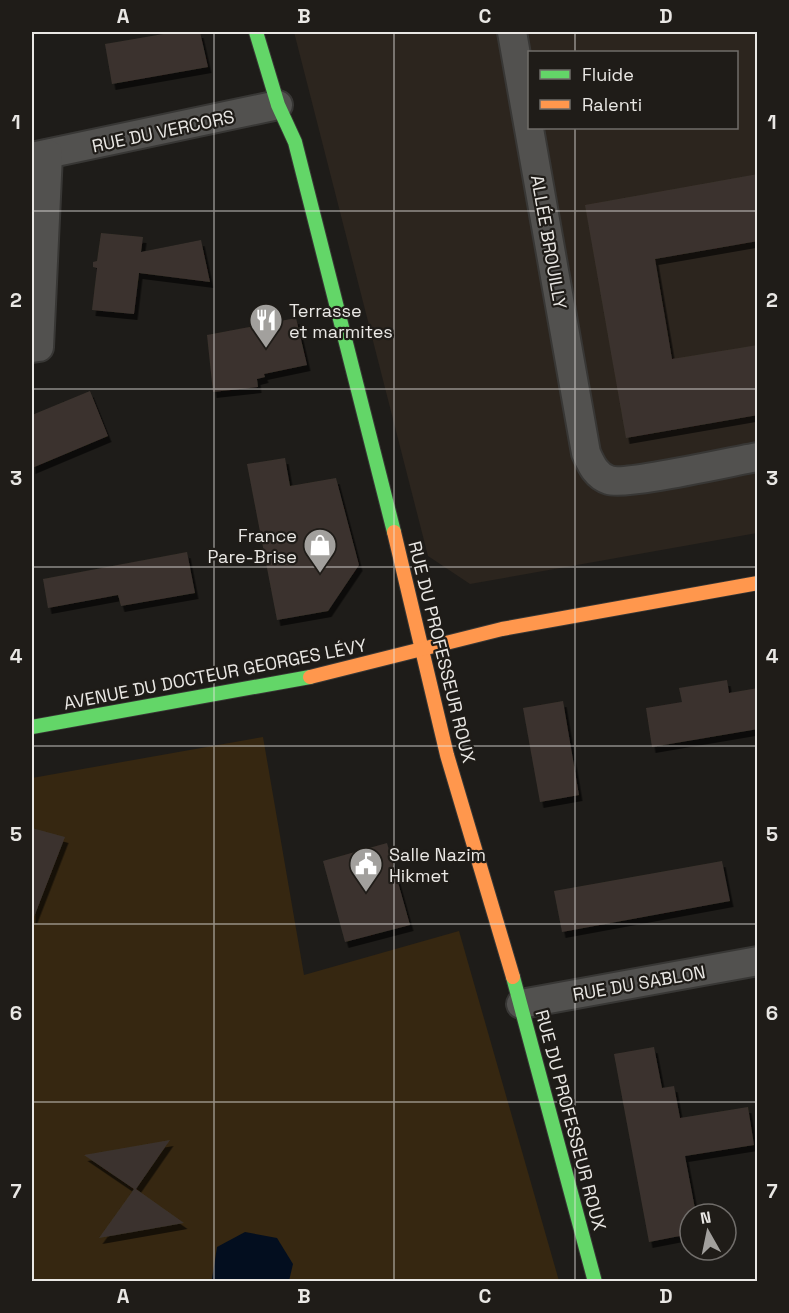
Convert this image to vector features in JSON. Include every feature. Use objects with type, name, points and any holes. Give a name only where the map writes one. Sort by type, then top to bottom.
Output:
[{"type":"street","name":"RUE DU PROFESSEUR ROUX","points":[[256,32],[278,105],[295,142],[447,755],[521,1004],[595,1281]]},
{"type":"street","name":"ALLÉE BROUILLY","points":[[512,32],[528,123]]},
{"type":"street","name":"RUE DU VERCORS","points":[[32,348],[39,346],[40,155],[278,105]]},
{"type":"street","name":"ALLÉE BROUILLY","points":[[529,129],[586,453],[594,470],[610,481],[632,480],[758,457]]},
{"type":"street","name":"AVENUE DU DOCTEUR GEORGES LÉVY","points":[[32,727],[326,674],[502,629],[758,583]]},
{"type":"street","name":"RUE DU SABLON","points":[[521,1004],[758,961]]},
{"type":"shaded area","points":[[294,32],[757,32],[757,533],[470,584],[428,556]]},
{"type":"shaded area","points":[[263,737],[304,975],[459,931],[559,1281],[32,1282],[32,778]]},
{"type":"water","points":[[245,1232],[277,1238],[293,1264],[289,1281],[214,1281],[212,1279],[217,1247]]},
{"type":"building","points":[[175,32],[200,32],[208,67],[112,84],[105,44]]},
{"type":"building","points":[[758,174],[758,241],[655,259],[672,359],[758,345],[758,415],[626,438],[585,205]]},
{"type":"building","points":[[101,233],[143,237],[141,252],[201,240],[210,282],[139,273],[134,314],[92,310],[97,268],[93,267],[93,262],[97,261]]},
{"type":"building","points":[[296,318],[307,365],[264,374],[265,377],[257,379],[258,387],[213,392],[207,335]]},
{"type":"building","points":[[90,391],[108,436],[32,468],[32,415]]},
{"type":"building","points":[[285,458],[290,486],[336,478],[359,565],[328,611],[277,620],[247,464]]},
{"type":"building","points":[[187,552],[195,593],[121,606],[118,595],[48,608],[43,579]]},
{"type":"building","points":[[727,680],[729,693],[758,688],[758,729],[652,747],[646,708],[682,702],[679,688]]},
{"type":"building","points":[[563,701],[579,795],[540,802],[523,708]]},
{"type":"building","points":[[32,828],[65,837],[34,917],[32,917]]},
{"type":"building","name":"Salle Nazim Hikmet","points":[[387,843],[410,925],[345,942],[323,861]]},
{"type":"building","points":[[722,861],[730,901],[562,932],[554,891]]},
{"type":"building","points":[[654,1047],[662,1088],[674,1086],[680,1118],[748,1107],[754,1145],[685,1156],[694,1202],[678,1202],[678,1236],[649,1242],[614,1054]]},
{"type":"building","points":[[170,1140],[136,1189],[184,1223],[99,1238],[134,1189],[84,1155]]},
{"type":"traffic: fast","points":[[256,32],[278,105],[295,142],[394,532]]},
{"type":"traffic: fast","points":[[32,727],[310,677]]},
{"type":"traffic: fast","points":[[513,977],[595,1282]]},
{"type":"traffic: slow","points":[[394,532],[447,755],[513,977]]},
{"type":"traffic: slow","points":[[310,677],[502,629],[758,583]]},
{"type":"place","name":"Terrasse et marmites","points":[[266,349]]},
{"type":"place","name":"France Pare-Brise","points":[[320,574]]},
{"type":"place","name":"Salle Nazim Hikmet","points":[[366,893]]}]
